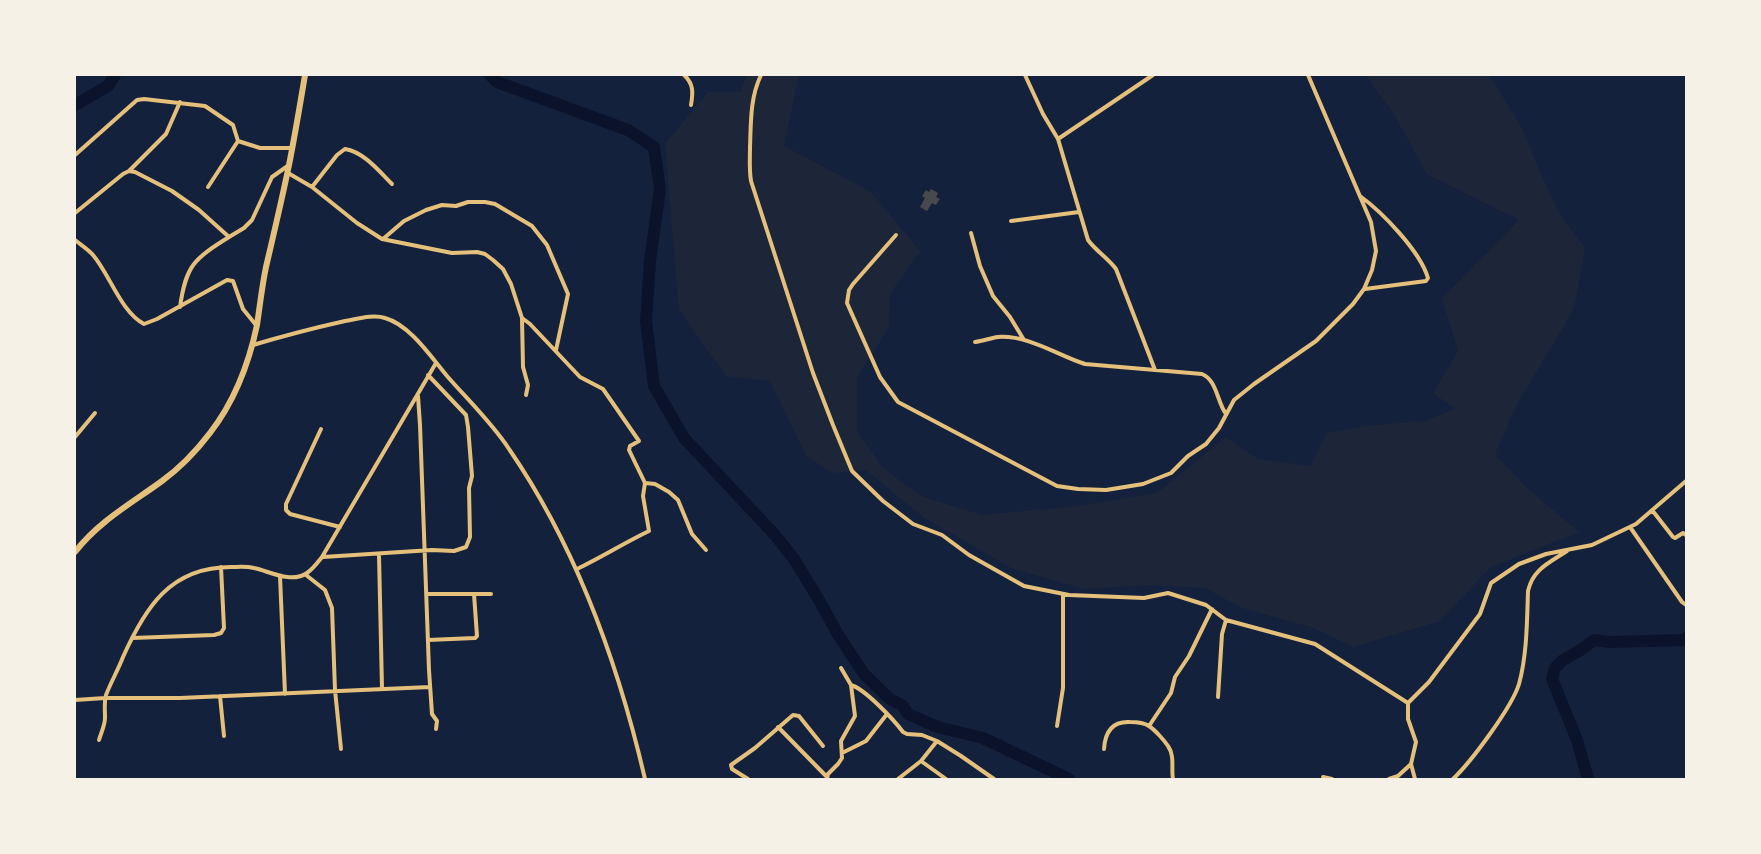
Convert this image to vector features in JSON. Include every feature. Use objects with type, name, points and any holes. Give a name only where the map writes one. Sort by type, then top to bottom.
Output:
[{"type":"main road","points":[[75,552],[112,516],[181,465],[210,433],[236,390],[252,345],[305,75]]},
{"type":"street","points":[[684,75],[693,89],[691,105]]},
{"type":"street","points":[[761,75],[756,85],[750,117],[751,181],[813,374],[852,471],[913,524],[942,535],[969,555],[1024,586],[1063,594],[1144,598],[1168,593],[1206,605],[1226,620],[1315,644],[1408,703]]},
{"type":"street","points":[[1024,75],[1042,114],[1058,139],[1088,240],[1116,268],[1155,370]]},
{"type":"street","points":[[1058,139],[1153,75]]},
{"type":"street","points":[[896,235],[853,284],[849,290],[847,303],[880,377],[894,398],[1057,486],[1106,490],[1143,484],[1171,473],[1188,456],[1206,444],[1219,428],[1234,400],[1316,341],[1353,304],[1364,289],[1372,270],[1376,251],[1371,222],[1308,75]]},
{"type":"street","points":[[75,155],[128,107],[137,100],[144,99],[204,106],[233,125],[238,141]]},
{"type":"street","points":[[75,213],[129,171],[166,134],[180,102]]},
{"type":"street","points":[[238,141],[260,148],[292,148]]},
{"type":"street","points":[[208,187],[238,141]]},
{"type":"street","points":[[312,187],[345,149],[363,157],[392,184]]},
{"type":"street","points":[[180,307],[189,270],[205,251],[244,228],[252,220],[272,177],[289,164]]},
{"type":"street","points":[[129,171],[149,178],[172,191],[199,210],[229,237]]},
{"type":"street","points":[[287,173],[312,187],[357,223],[382,239],[452,253],[470,251],[485,254],[503,269],[511,284],[522,318],[523,368],[528,385],[526,395]]},
{"type":"street","points":[[1360,196],[1411,248],[1428,278],[1426,281],[1364,289]]},
{"type":"street","points":[[382,239],[404,221],[426,210],[442,205],[456,206],[468,202],[495,204],[532,226],[547,245],[568,294],[555,351]]},
{"type":"street","points":[[1011,221],[1079,212]]},
{"type":"street","points":[[971,233],[980,266],[993,296],[1010,317],[1024,341]]},
{"type":"street","points":[[75,240],[92,254],[118,296],[137,320],[144,324],[230,280],[233,281],[243,309],[256,325]]},
{"type":"street","points":[[252,345],[352,320],[382,317],[394,320],[404,327],[508,447],[531,484],[577,569],[633,726],[645,779]]},
{"type":"street","points":[[522,318],[580,376],[603,389],[639,441],[630,446],[628,450],[645,483],[643,496],[649,531],[577,569]]},
{"type":"street","points":[[975,342],[997,337],[1013,338],[1047,348],[1085,364],[1184,371],[1208,376],[1212,381],[1221,408],[1226,414]]},
{"type":"street","points":[[99,740],[105,721],[105,698],[132,638],[158,597],[172,584],[204,569],[253,568],[291,577],[306,574],[322,557],[436,363]]},
{"type":"street","points":[[322,557],[459,550],[466,547],[470,537],[469,488],[472,476],[466,415],[428,375]]},
{"type":"street","points":[[417,395],[430,687],[432,714],[437,721],[436,729]]},
{"type":"street","points":[[75,437],[95,413]]},
{"type":"street","points":[[321,429],[286,504],[286,510],[290,514],[340,527]]},
{"type":"street","points":[[1415,779],[1411,764],[1416,742],[1408,719],[1408,703],[1429,682],[1480,614],[1491,583],[1519,564],[1546,554],[1592,545],[1636,524],[1686,481]]},
{"type":"street","points":[[645,483],[655,484],[678,500],[692,534],[706,550]]},
{"type":"street","points":[[1652,510],[1673,537],[1683,533],[1686,536]]},
{"type":"street","points":[[1630,527],[1686,605]]},
{"type":"street","points":[[1453,779],[1511,702],[1518,686],[1522,669],[1528,591],[1531,580],[1544,566],[1570,549]]},
{"type":"street","points":[[379,555],[382,688]]},
{"type":"street","points":[[132,638],[221,633],[224,628],[220,567]]},
{"type":"street","points":[[306,574],[325,590],[332,608],[340,749]]},
{"type":"street","points":[[280,576],[285,694]]},
{"type":"street","points":[[427,594],[491,594]]},
{"type":"street","points":[[428,640],[475,638],[477,636],[474,594]]},
{"type":"street","points":[[1057,726],[1063,688],[1063,594]]},
{"type":"street","points":[[1149,726],[1171,693],[1174,677],[1189,656],[1212,609]]},
{"type":"street","points":[[1218,697],[1222,634],[1226,620]]},
{"type":"street","points":[[778,727],[827,778],[838,764],[842,753],[841,741],[855,716],[851,685],[841,668]]},
{"type":"street","points":[[851,685],[873,700],[907,735],[919,735],[937,741],[994,779]]},
{"type":"street","points":[[75,700],[155,699],[430,687]]},
{"type":"street","points":[[220,696],[224,736]]},
{"type":"street","points":[[842,753],[866,741],[887,714]]},
{"type":"street","points":[[748,779],[732,769],[731,765],[755,748],[793,715],[797,715],[823,746]]},
{"type":"street","points":[[1104,749],[1105,738],[1120,722],[1139,722],[1149,726],[1169,747],[1173,757],[1173,779]]},
{"type":"street","points":[[898,779],[921,761],[937,741]]},
{"type":"street","points":[[921,761],[946,779]]},
{"type":"street","points":[[1389,779],[1398,776],[1411,764]]},
{"type":"street","points":[[1323,777],[1332,779]]},
{"type":"shaded area","points":[[747,75],[799,75],[784,146],[871,192],[920,251],[890,294],[889,327],[857,378],[857,431],[883,468],[921,496],[982,515],[1070,507],[1157,493],[1226,437],[1258,459],[1311,466],[1327,433],[1365,426],[1424,421],[1455,409],[1433,393],[1458,351],[1442,298],[1519,220],[1427,174],[1395,116],[1366,75],[1489,75],[1519,123],[1557,210],[1585,248],[1574,309],[1517,404],[1495,454],[1528,489],[1579,532],[1491,567],[1440,621],[1353,647],[1311,627],[1242,608],[1205,588],[1148,585],[1084,589],[1011,568],[923,517],[866,470],[831,473],[806,455],[770,381],[726,376],[679,310],[665,144],[708,92],[740,92]]},
{"type":"building","points":[[931,189],[938,193],[936,197],[940,199],[936,205],[932,203],[927,211],[920,207],[925,198],[922,196],[926,190],[929,192]]},
{"type":"waterway","points":[[75,105],[108,86],[115,75]]},
{"type":"waterway","points":[[490,75],[497,82],[628,130],[654,147],[660,189],[650,261],[646,321],[654,386],[684,438],[775,535],[794,559],[864,674],[890,699],[902,705],[908,714],[938,727],[983,738],[1069,779]]},
{"type":"waterway","points":[[1588,779],[1577,740],[1552,679],[1555,668],[1563,660],[1594,640],[1610,642],[1684,640],[1686,638]]}]
